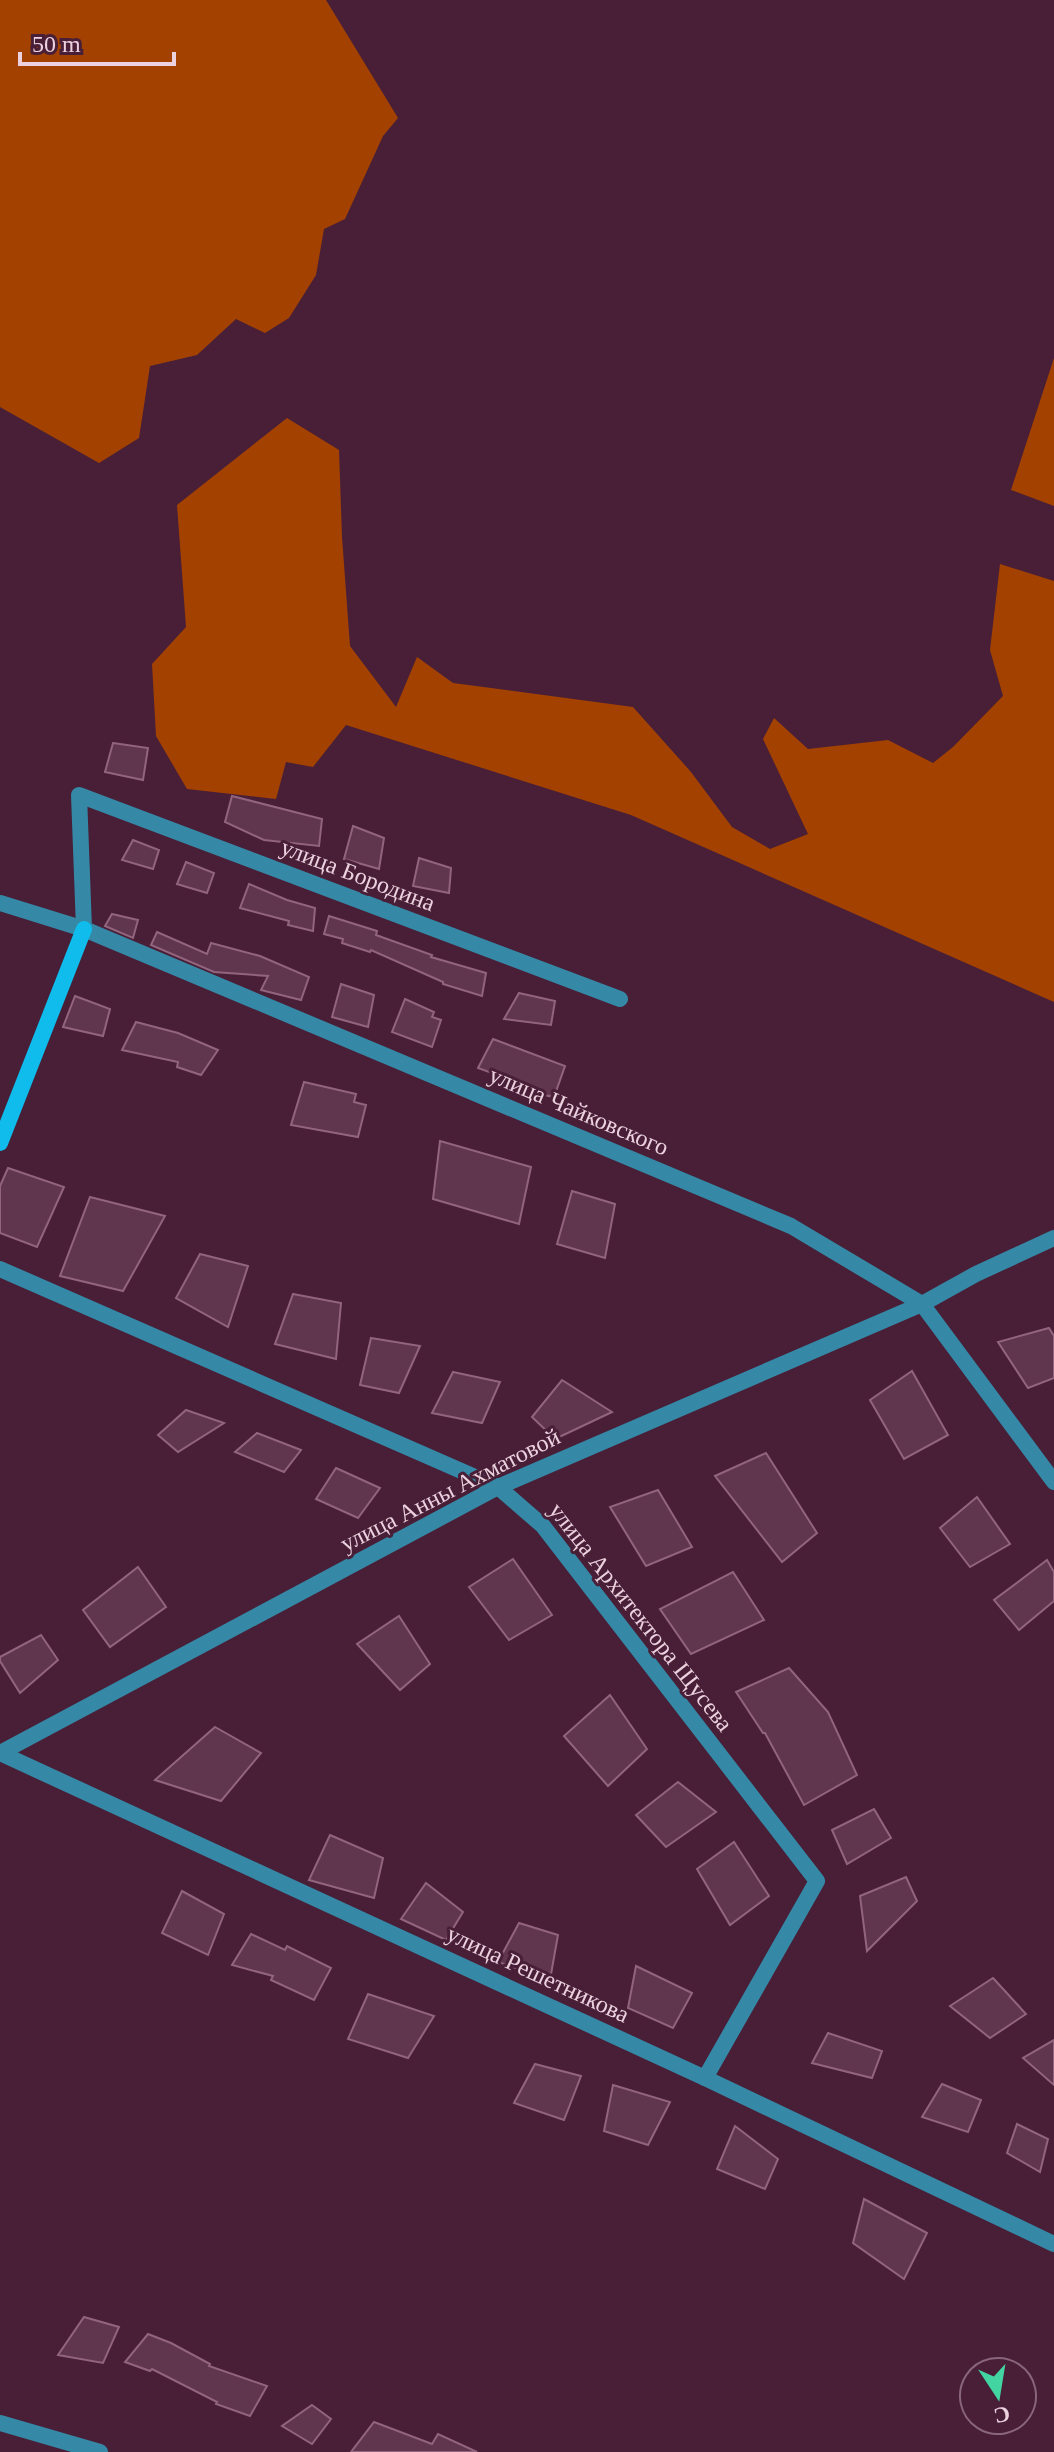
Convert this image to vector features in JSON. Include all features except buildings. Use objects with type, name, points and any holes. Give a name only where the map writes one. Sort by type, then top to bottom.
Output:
[{"type":"street","name":"улица Бородина","points":[[84,929],[79,795],[620,999]]},
{"type":"street","name":"улица Чайковского","points":[[0,903],[84,929],[791,1226],[922,1304],[1054,1482]]},
{"type":"street","points":[[0,1143],[84,929]]},
{"type":"street","name":"улица Анны Ахматовой","points":[[0,1753],[498,1487],[922,1304],[976,1274],[1054,1238]]},
{"type":"street","name":"улица Архитектора Щусева","points":[[0,1269],[498,1487],[543,1526],[817,1881],[705,2078]]},
{"type":"street","name":"улица Решетникова","points":[[0,1753],[705,2078],[1054,2244]]},
{"type":"street","points":[[0,2423],[100,2452]]},
{"type":"shaded area","points":[[0,0],[326,0],[398,118],[383,136],[345,219],[324,229],[316,275],[289,318],[265,333],[236,319],[197,355],[150,366],[139,438],[99,463],[0,407]]},
{"type":"shaded area","points":[[1054,358],[1054,506],[1011,490]]},
{"type":"shaded area","points":[[287,418],[339,450],[350,646],[396,707],[417,657],[453,683],[633,707],[691,772],[732,827],[770,849],[808,834],[763,739],[774,718],[808,749],[888,740],[933,763],[1003,696],[990,650],[1000,564],[1054,581],[1054,1002],[631,815],[346,725],[313,767],[286,762],[276,799],[187,789],[156,736],[152,664],[186,627],[177,505]]}]
